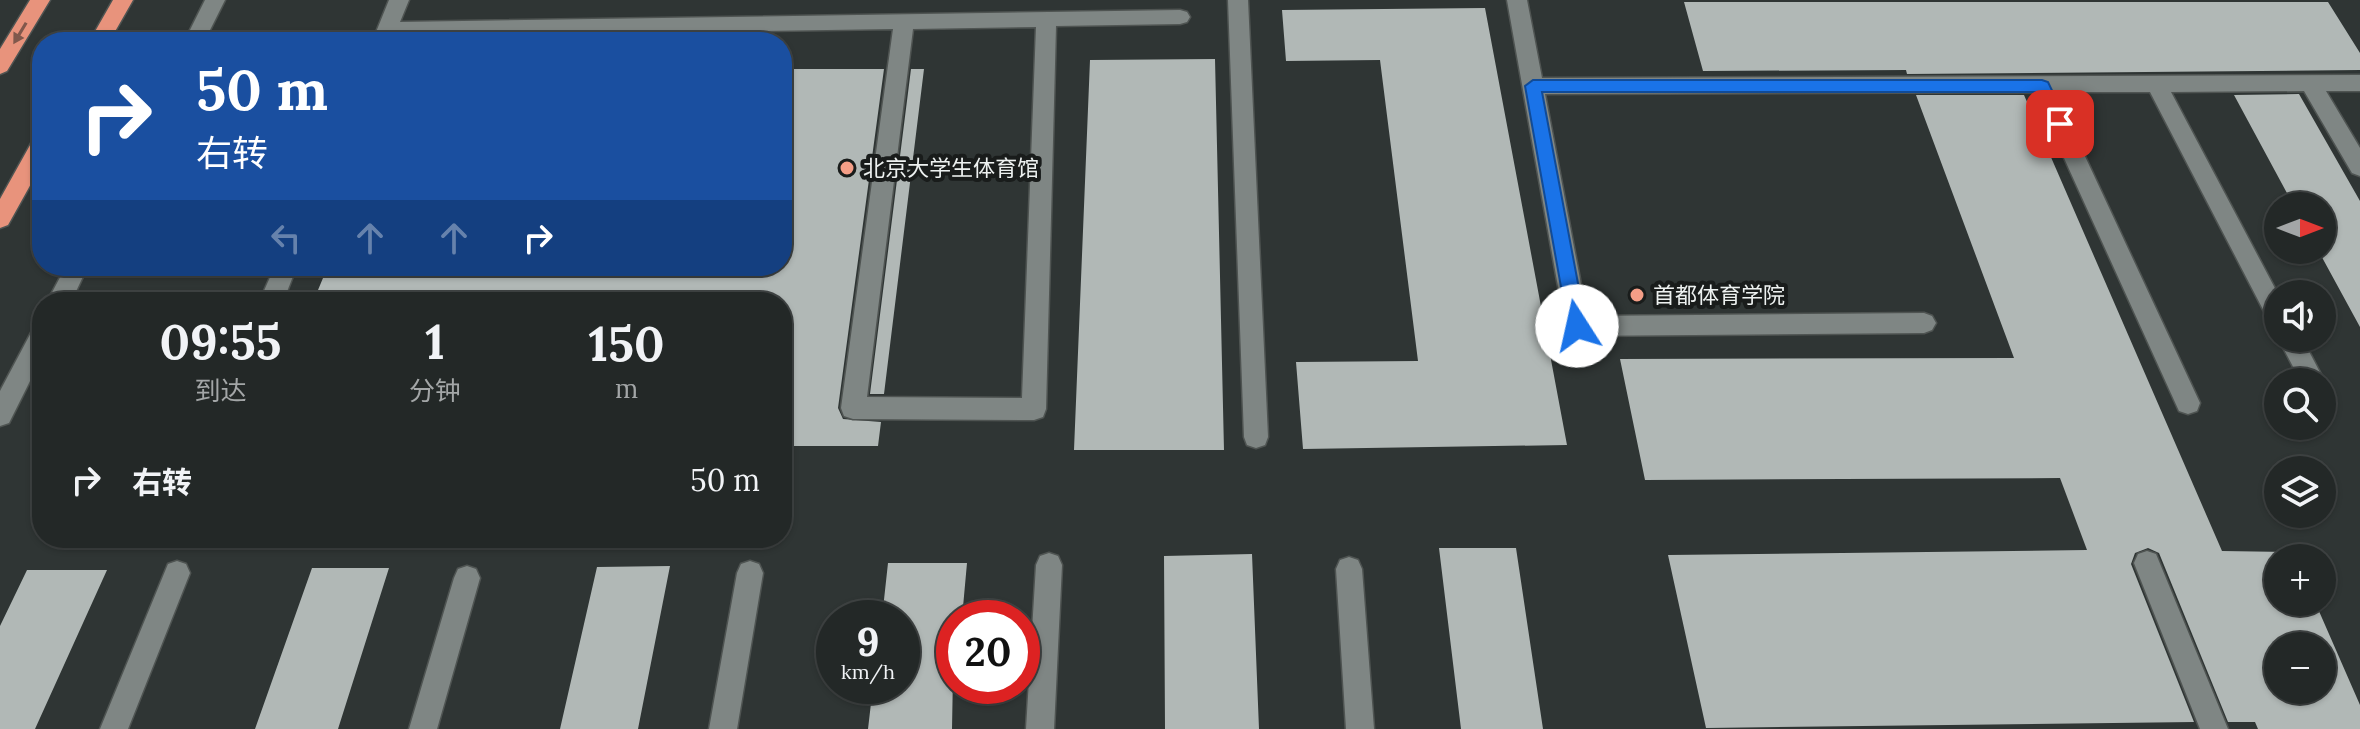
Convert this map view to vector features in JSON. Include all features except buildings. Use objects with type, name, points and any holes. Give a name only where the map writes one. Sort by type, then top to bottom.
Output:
[{"type":"highway","points":[[0,66],[40,0]]},
{"type":"highway","points":[[105,32],[123,0]]},
{"type":"highway","points":[[0,219],[32,162]]},
{"type":"street","points":[[199,32],[215,0]]},
{"type":"street","points":[[386,32],[399,0]]},
{"type":"street","points":[[1238,0],[1256,437]]},
{"type":"street","points":[[1517,0],[1577,326],[1924,323]]},
{"type":"street","points":[[533,32],[1180,17]]},
{"type":"street","points":[[904,22],[853,408],[1034,409],[1046,20]]},
{"type":"street","points":[[2310,83],[2360,167]]},
{"type":"street","points":[[1533,86],[2360,83]]},
{"type":"street","points":[[2157,85],[2264,289]]},
{"type":"street","points":[[2042,86],[2188,403]]},
{"type":"street","points":[[0,415],[32,353]]},
{"type":"street","points":[[2147,563],[2214,729]]},
{"type":"street","points":[[1040,729],[1049,565]]},
{"type":"street","points":[[1349,569],[1360,729]]},
{"type":"street","points":[[114,729],[177,573]]},
{"type":"street","points":[[723,729],[750,573]]},
{"type":"street","points":[[423,729],[467,578]]},
{"type":"place","name":"北京大学生体育馆","points":[[847,168]]},
{"type":"place","name":"首都体育学院","points":[[1637,295]]},
{"type":"route","points":[[1577,326],[1533,86],[2042,86],[2060,124]]}]
